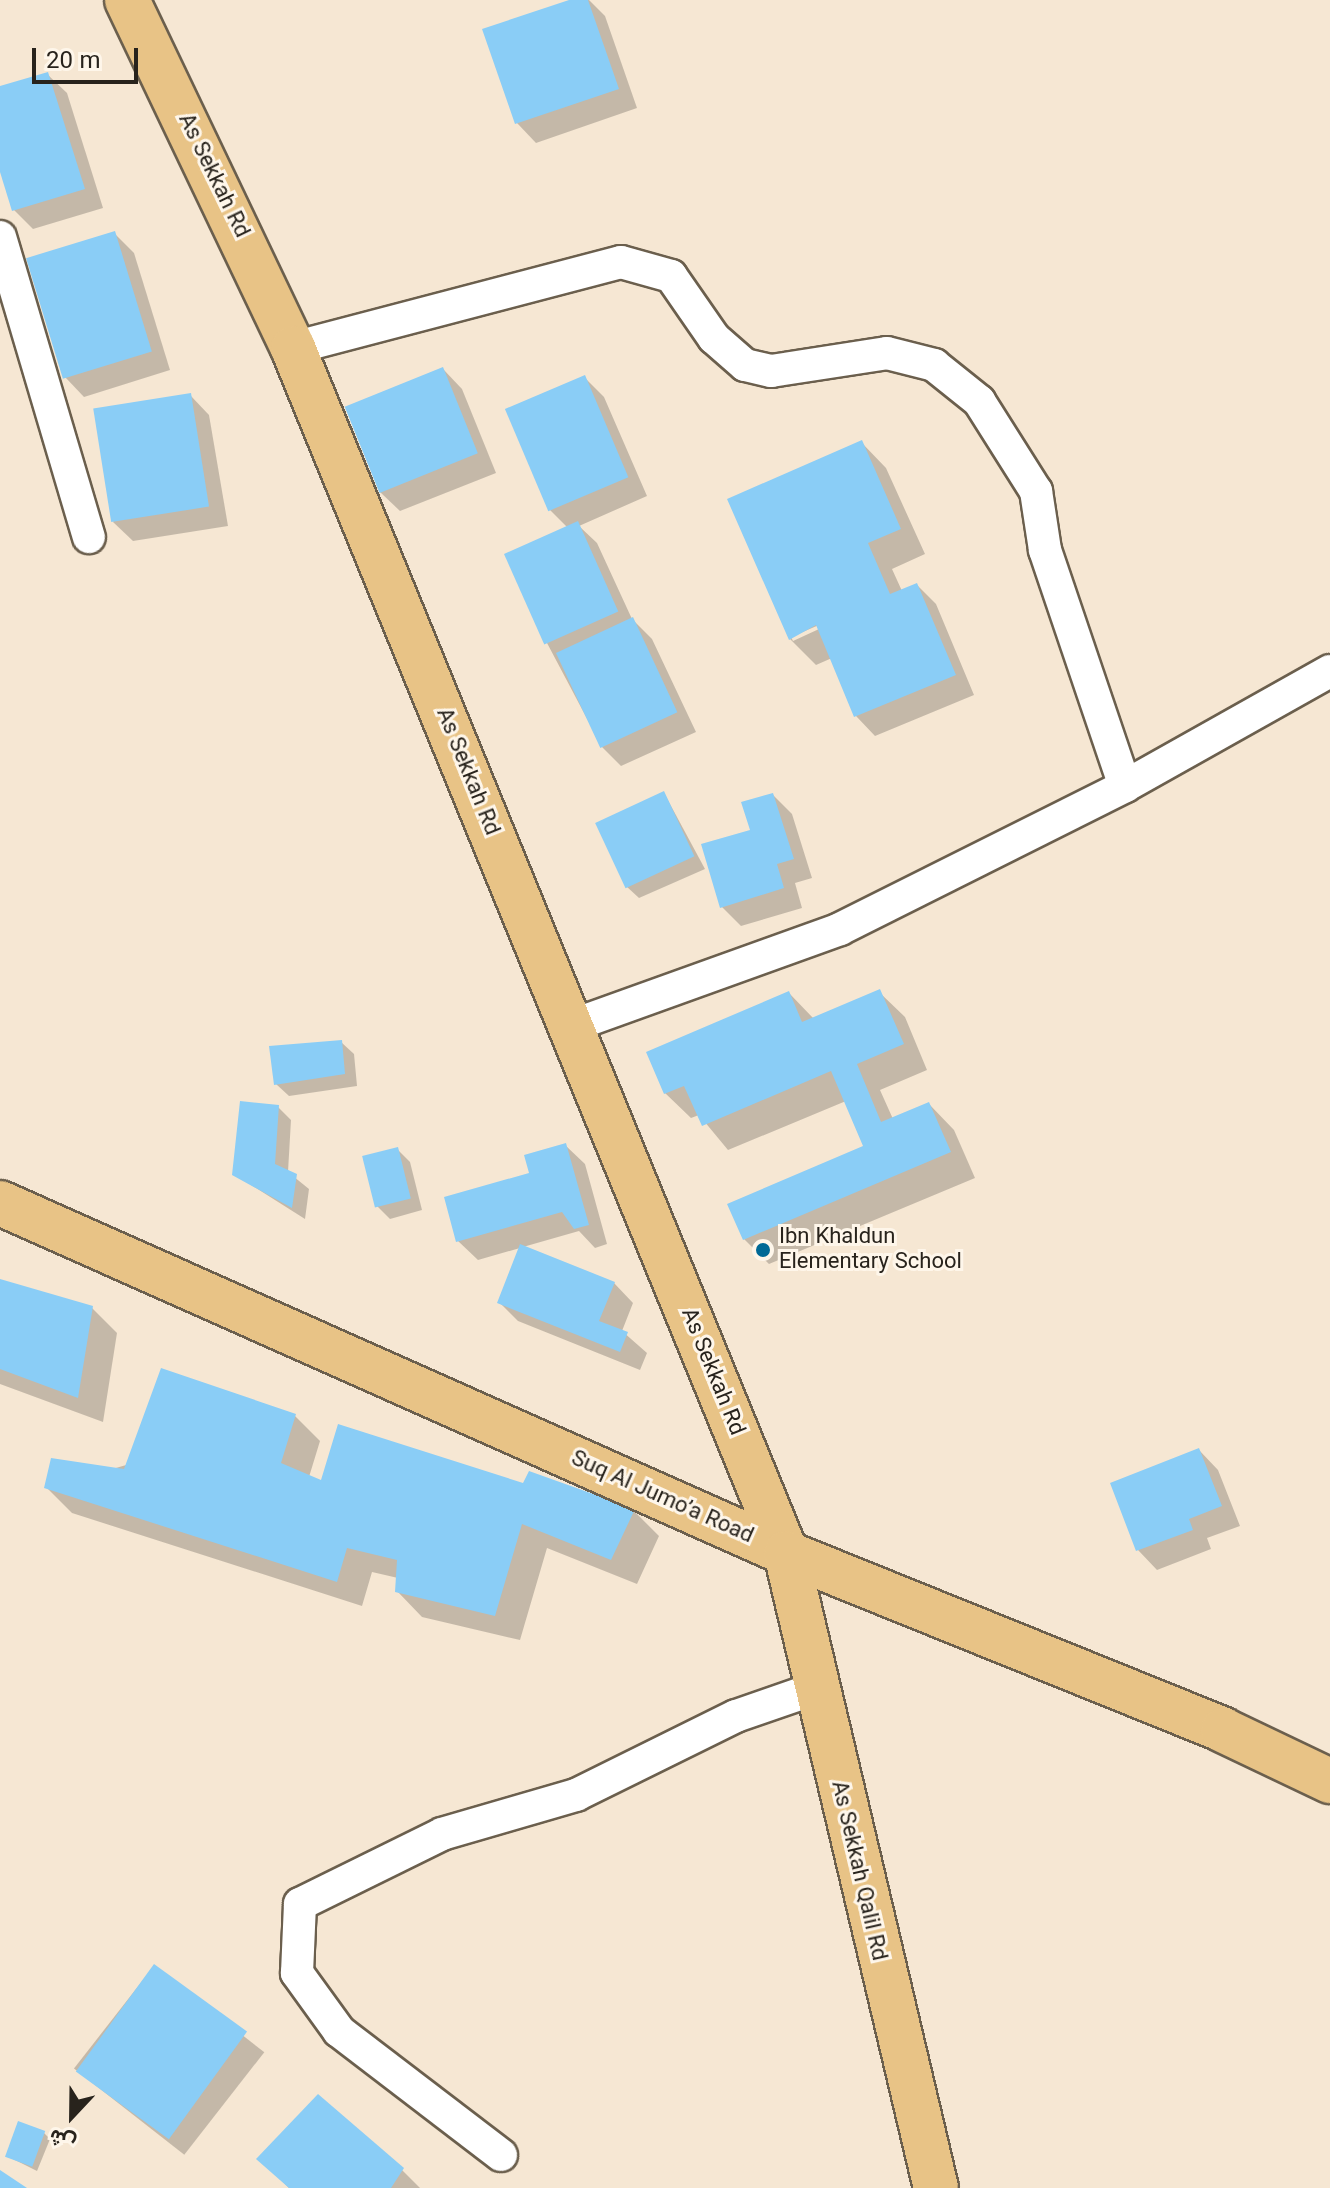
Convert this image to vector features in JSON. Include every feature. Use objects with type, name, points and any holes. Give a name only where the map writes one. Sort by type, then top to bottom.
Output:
[{"type":"main road","name":"As Sekkah Rd","points":[[127,0],[293,348],[786,1553]]},
{"type":"main road","name":"Suq Al Jumo’a Road","points":[[0,1203],[786,1553],[1223,1730],[1330,1781]]},
{"type":"main road","name":"As Sekkah Qalil Rd","points":[[786,1553],[936,2188]]},
{"type":"street","points":[[0,237],[89,537]]},
{"type":"street","points":[[293,348],[621,262],[671,276],[714,338],[745,365],[771,371],[887,353],[934,365],[979,401],[1036,491],[1045,550],[1125,786]]},
{"type":"street","points":[[571,1026],[840,929],[1125,786],[1330,671]]},
{"type":"street","points":[[501,2155],[339,2031],[297,1973],[300,1904],[442,1834],[576,1795],[736,1716],[817,1688]]},
{"type":"building","points":[[569,0],[588,0],[619,89],[515,124],[482,29]]},
{"type":"building","points":[[48,72],[85,189],[12,211],[0,172],[0,86]]},
{"type":"building","points":[[115,231],[152,351],[63,379],[26,258]]},
{"type":"building","points":[[443,367],[478,453],[380,493],[345,407]]},
{"type":"building","points":[[585,375],[628,477],[548,511],[505,409]]},
{"type":"building","points":[[191,393],[209,507],[111,522],[93,408]]},
{"type":"building","points":[[862,440],[901,529],[868,543],[890,594],[917,583],[956,675],[854,717],[816,625],[789,640],[727,499]]},
{"type":"building","points":[[578,521],[618,611],[544,644],[504,554]]},
{"type":"building","points":[[633,617],[677,712],[600,748],[556,653]]},
{"type":"building","points":[[664,791],[694,856],[626,888],[595,823]]},
{"type":"building","points":[[773,793],[794,859],[777,864],[784,888],[720,908],[701,844],[750,830],[741,802]]},
{"type":"building","points":[[880,989],[904,1044],[857,1064],[881,1122],[929,1102],[951,1152],[743,1240],[727,1204],[863,1146],[831,1071],[702,1126],[684,1086],[664,1094],[646,1052],[789,991],[802,1022]]},
{"type":"building","points":[[342,1040],[345,1074],[274,1085],[269,1046]]},
{"type":"building","points":[[240,1101],[279,1105],[275,1164],[297,1174],[292,1208],[232,1175]]},
{"type":"building","points":[[566,1143],[589,1225],[574,1229],[562,1212],[456,1242],[444,1197],[529,1173],[524,1155]]},
{"type":"building","points":[[398,1147],[411,1198],[375,1207],[362,1156]]},
{"type":"building","points":[[520,1244],[615,1282],[599,1321],[628,1332],[620,1352],[497,1303]]},
{"type":"building","points":[[0,1279],[93,1306],[78,1398],[0,1369]]},
{"type":"building","points":[[161,1368],[296,1414],[281,1463],[321,1480],[338,1424],[523,1483],[529,1471],[635,1509],[611,1560],[522,1524],[495,1616],[395,1592],[397,1560],[347,1548],[337,1582],[44,1488],[51,1458],[124,1469]]},
{"type":"building","points":[[1199,1448],[1222,1506],[1189,1519],[1193,1530],[1136,1551],[1110,1483]]},
{"type":"building","points":[[154,1964],[247,2032],[169,2139],[76,2072]]},
{"type":"building","points":[[318,2094],[404,2168],[391,2188],[289,2188],[256,2159]]},
{"type":"building","points":[[18,2121],[45,2131],[32,2167],[5,2157]]},
{"type":"building","points":[[0,2170],[27,2188],[0,2188]]},
{"type":"place","name":"Ibn Khaldun Elementary School","points":[[763,1250]]}]
